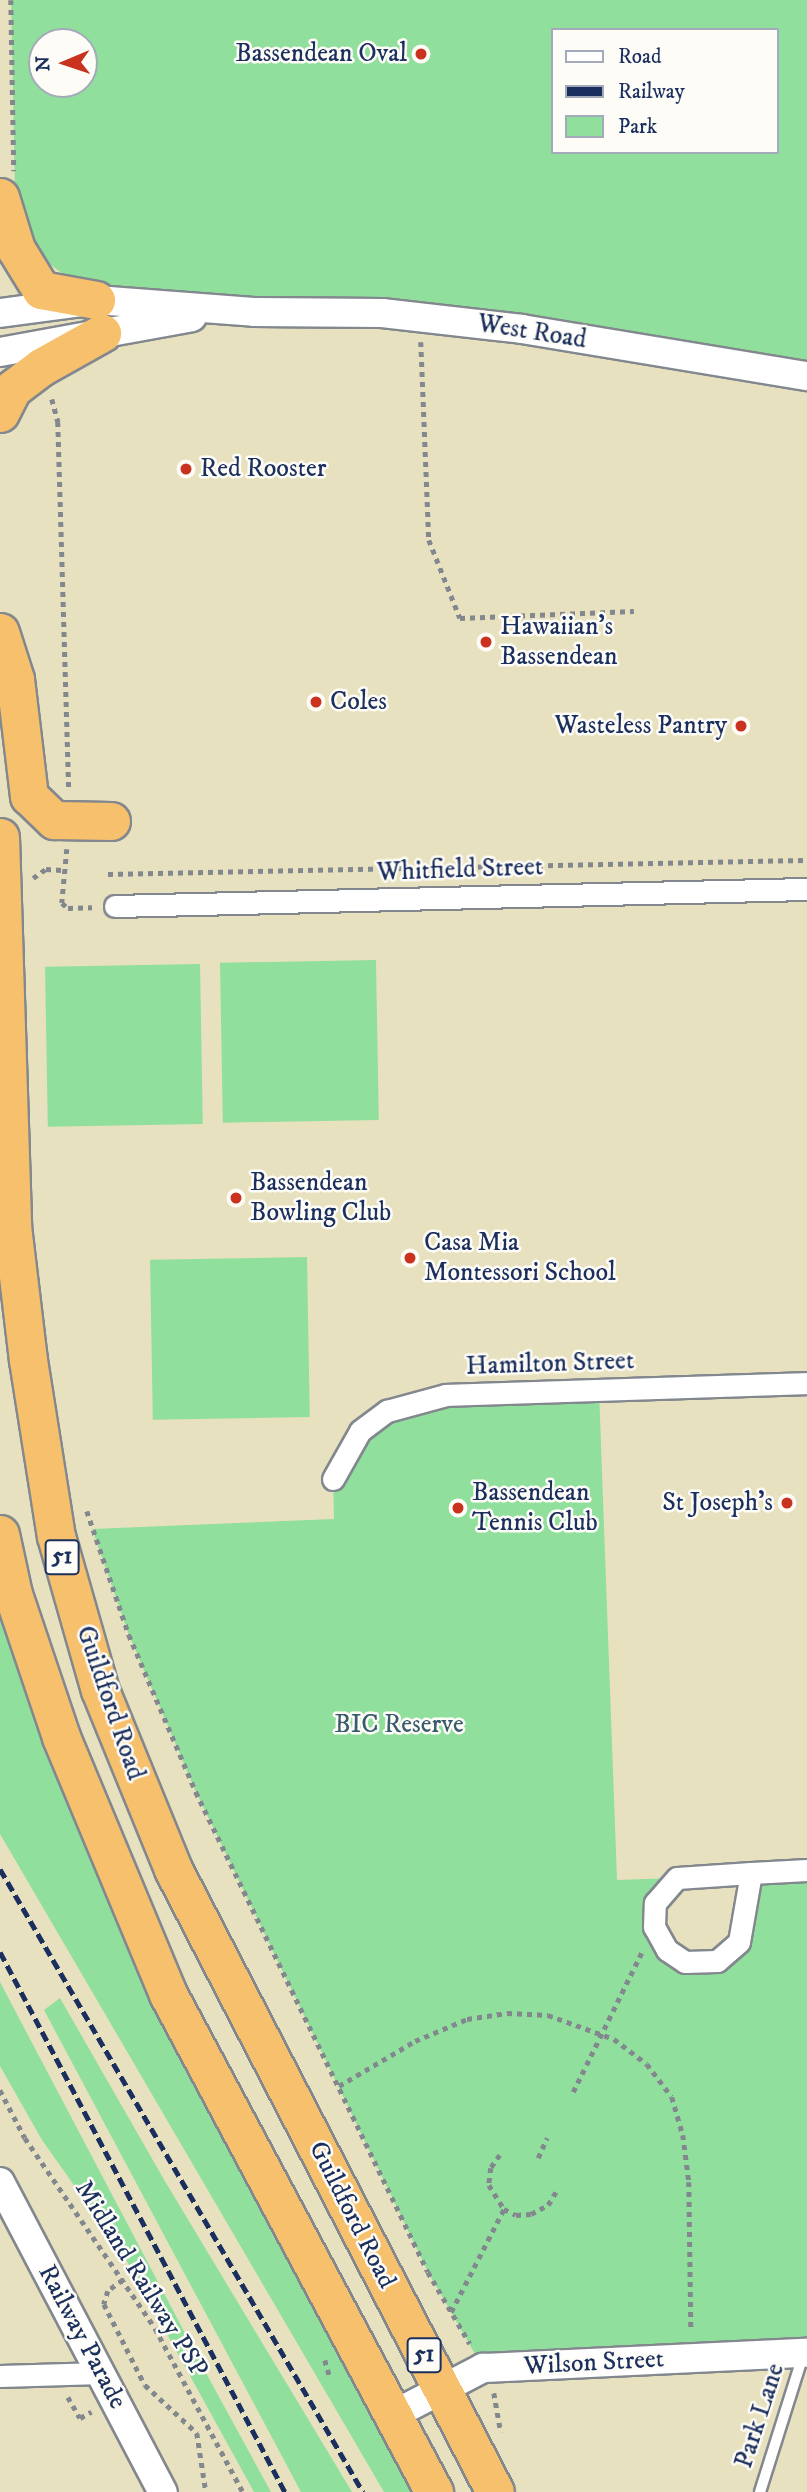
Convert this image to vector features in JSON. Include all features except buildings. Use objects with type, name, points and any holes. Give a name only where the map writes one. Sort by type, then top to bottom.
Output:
[{"type":"highway","points":[[0,413],[12,389],[99,317],[41,290],[16,249],[7,188]]},
{"type":"highway","points":[[0,632],[15,679],[29,796],[54,820],[111,821]]},
{"type":"highway","name":"Guildford Road","points":[[0,837],[12,1226],[27,1360],[56,1536],[100,1690],[173,1869],[495,2492]]},
{"type":"highway","name":"Guildford Road","points":[[0,1535],[13,1594],[61,1737],[169,1994],[434,2492]]},
{"type":"street","name":"West Road","points":[[0,313],[174,319],[254,312],[420,317],[807,376]]},
{"type":"street","name":"West Road","points":[[0,352],[99,317]]},
{"type":"street","name":"Whitfield Street","points":[[115,906],[807,889]]},
{"type":"street","name":"Hamilton Street","points":[[333,1479],[360,1431],[387,1411],[446,1395],[807,1383]]},
{"type":"street","points":[[751,1873],[739,1942],[717,1961],[685,1962],[667,1950],[654,1927],[655,1903],[677,1878],[751,1873],[807,1870]]},
{"type":"street","name":"Railway Parade","points":[[0,2182],[163,2492]]},
{"type":"street","name":"Wilson Street","points":[[393,2415],[483,2368],[805,2353]]},
{"type":"street","points":[[0,2376],[101,2373]]},
{"type":"lane","name":"Park Lane","points":[[760,2492],[805,2353]]},
{"type":"path","points":[[7,188],[11,0]]},
{"type":"path","points":[[420,317],[429,540],[460,618],[634,611]]},
{"type":"path","points":[[51,396],[58,422],[70,820],[62,870],[62,903],[68,908],[115,906]]},
{"type":"path","points":[[108,874],[807,860]]},
{"type":"path","points":[[23,886],[46,869],[62,870]]},
{"type":"path","points":[[85,1506],[129,1635],[196,1792],[451,2312],[483,2368]]},
{"type":"path","points":[[573,2092],[654,1927]]},
{"type":"path","points":[[339,2086],[415,2041],[467,2019],[507,2013],[548,2015],[602,2033],[647,2064],[672,2097],[683,2135],[689,2182],[692,2358]]},
{"type":"path","name":"Midland Railway PSP","points":[[0,2090],[25,2138],[155,2328],[243,2492]]},
{"type":"path","points":[[538,2158],[547,2138]]},
{"type":"path","points":[[500,2155],[491,2168],[489,2185],[504,2209],[516,2215],[531,2214],[548,2205],[557,2190]]},
{"type":"path","points":[[451,2312],[504,2209]]},
{"type":"path","points":[[123,2280],[108,2291],[104,2304],[145,2385],[197,2433],[206,2492]]},
{"type":"green space","points":[[11,0],[807,0],[807,376],[522,329],[96,300],[41,257],[30,242],[15,193]]},
{"type":"green space","points":[[376,960],[379,1120],[223,1123],[220,963]]},
{"type":"green space","points":[[200,964],[203,1124],[48,1127],[45,967]]},
{"type":"green space","points":[[307,1257],[310,1417],[153,1420],[150,1260]]},
{"type":"green space","name":"BIC Reserve","points":[[599,1390],[617,1880],[677,1878],[654,1927],[685,1962],[739,1942],[751,1873],[807,1870],[807,2353],[483,2368],[428,2272],[196,1792],[129,1635],[92,1529],[334,1519],[333,1479],[387,1411]]},
{"type":"green space","points":[[0,1598],[41,1738],[109,1896],[422,2492],[384,2492],[0,1834]]},
{"type":"green space","points":[[0,1982],[271,2492],[254,2492],[124,2256],[42,2140],[0,2066]]},
{"type":"green space","points":[[60,1998],[166,2183],[352,2492],[301,2492],[44,2010]]},
{"type":"railway","points":[[0,1869],[363,2492]]},
{"type":"railway","points":[[0,1952],[285,2492]]},
{"type":"place","name":"Bassendean Oval","points":[[421,54]]},
{"type":"place","name":"Red Rooster","points":[[186,469]]},
{"type":"place","name":"Hawaiian's Bassendean","points":[[486,642]]},
{"type":"place","name":"Coles","points":[[316,702]]},
{"type":"place","name":"Wasteless Pantry","points":[[741,726]]},
{"type":"place","name":"Bassendean Bowling Club","points":[[236,1198]]},
{"type":"place","name":"Casa Mia Montessori School","points":[[410,1258]]},
{"type":"place","name":"St Joseph's","points":[[787,1503]]},
{"type":"place","name":"Bassendean Tennis Club","points":[[458,1508]]}]
